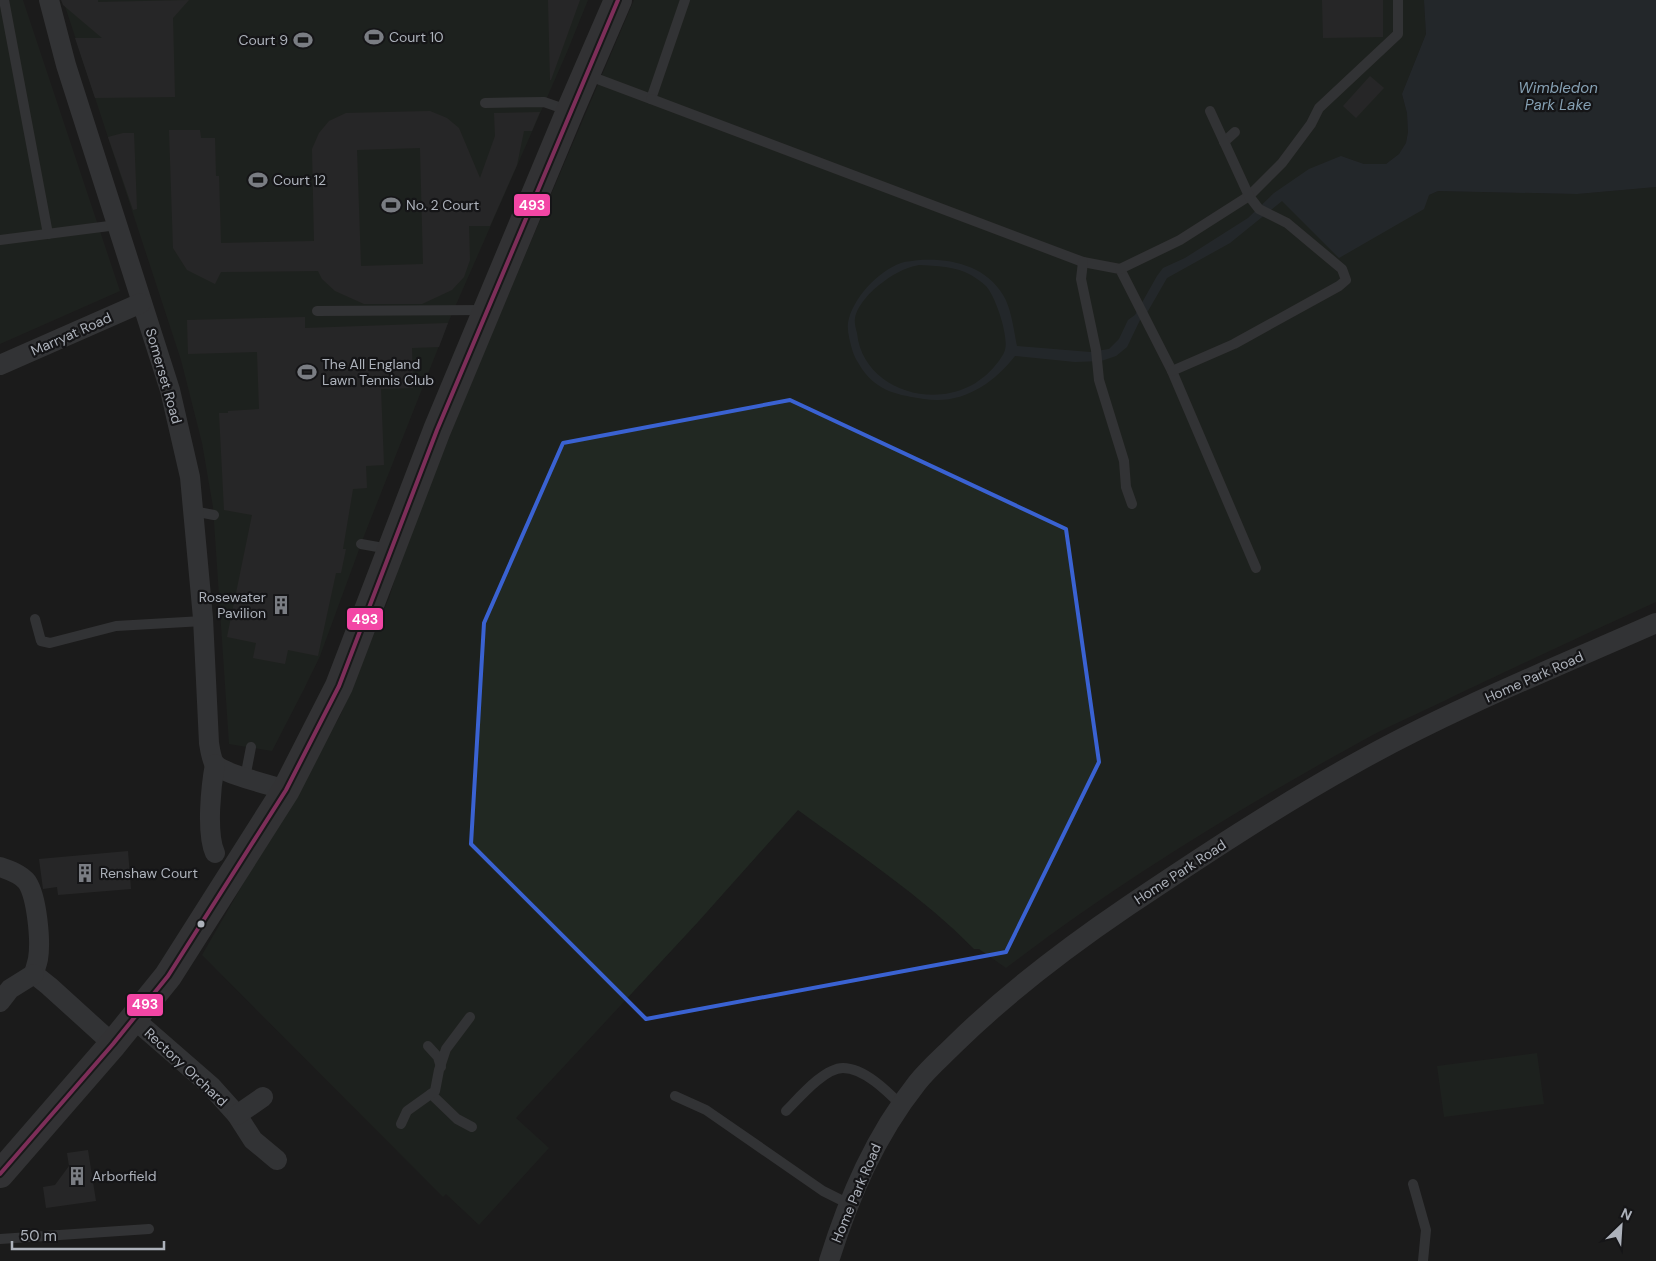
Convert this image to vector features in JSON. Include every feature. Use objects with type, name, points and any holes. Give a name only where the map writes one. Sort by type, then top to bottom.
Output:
[{"type":"street","name":"Somerset Road","points":[[49,0],[66,65],[170,390],[190,477],[203,621],[209,743],[215,764],[211,784],[211,827],[212,846],[216,854]]},
{"type":"street","points":[[0,1174],[113,1044],[168,976],[286,790],[339,686],[437,430],[618,0]]},
{"type":"street","name":"Marryat Road","points":[[0,365],[141,303]]},
{"type":"street","name":"Home Park Road","points":[[829,1261],[840,1224],[863,1169],[886,1126],[918,1081],[974,1026],[1036,972],[1072,944],[1260,820],[1353,764],[1451,714],[1656,623]]},
{"type":"street","points":[[215,764],[225,771],[286,790]]},
{"type":"street","points":[[0,867],[12,871],[26,882],[34,902],[38,931],[38,959],[34,974],[10,989],[0,1002]]},
{"type":"street","points":[[34,974],[113,1044]]},
{"type":"street","name":"Rectory Orchard","points":[[134,1019],[211,1086],[237,1115],[253,1140],[278,1160]]},
{"type":"street","name":"Rectory Orchard","points":[[237,1115],[263,1097]]},
{"type":"lane","points":[[4,0],[48,234]]},
{"type":"lane","points":[[651,99],[684,0]]},
{"type":"lane","points":[[586,75],[1083,262],[1120,269],[1180,240],[1249,196],[1282,164],[1311,124],[1319,108],[1398,34],[1398,0]]},
{"type":"lane","points":[[485,103],[544,102],[570,111]]},
{"type":"lane","points":[[1172,371],[1234,344],[1339,286],[1346,280],[1342,269],[1324,253],[1287,223],[1259,209],[1249,196],[1210,111]]},
{"type":"lane","points":[[1224,142],[1235,132]]},
{"type":"lane","points":[[0,240],[117,225]]},
{"type":"lane","points":[[1083,262],[1081,279],[1096,350],[1099,380],[1124,462],[1126,487],[1132,504]]},
{"type":"lane","points":[[1120,269],[1172,371],[1256,568]]},
{"type":"lane","points":[[316,311],[487,310]]},
{"type":"lane","points":[[193,511],[214,515]]},
{"type":"lane","points":[[361,544],[391,550]]},
{"type":"lane","points":[[35,619],[41,640],[50,643],[116,626],[203,621]]},
{"type":"lane","points":[[245,778],[251,747]]},
{"type":"lane","points":[[400,1124],[407,1111],[435,1091],[446,1049],[470,1017]]},
{"type":"lane","points":[[428,1046],[438,1057],[440,1067]]},
{"type":"lane","points":[[786,1111],[817,1081],[834,1070],[844,1068],[854,1070],[878,1084],[901,1105]]},
{"type":"lane","points":[[431,1094],[457,1120],[472,1127]]},
{"type":"lane","points":[[675,1096],[706,1110],[822,1191],[849,1204]]},
{"type":"lane","points":[[1413,1184],[1426,1230],[1423,1261]]},
{"type":"lane","points":[[0,1239],[148,1229]]},
{"type":"highlighted area","points":[[790,400],[1066,529],[1099,762],[1006,952],[646,1019],[471,844],[484,623],[563,443]]},
{"type":"shaded area","points":[[0,0],[23,0],[120,291],[0,344]]},
{"type":"shaded area","name":"The All England Lawn Tennis Club","points":[[63,0],[588,0],[448,323],[364,536],[320,656],[272,751],[229,744],[213,507],[202,443],[181,360]]},
{"type":"shaded area","points":[[634,0],[1424,0],[1426,34],[1402,94],[1407,113],[1408,132],[1406,143],[1399,154],[1386,164],[1364,164],[1341,156],[1429,195],[1438,191],[1577,194],[1656,187],[1656,602],[1390,726],[1322,763],[1229,817],[1138,875],[1006,968],[979,949],[974,949],[911,893],[798,810],[698,922],[516,1118],[549,1148],[479,1225],[446,1194],[443,1197],[202,955],[340,716],[389,598],[403,553],[477,368]]},
{"type":"shaded area","points":[[1537,1053],[1544,1104],[1444,1117],[1437,1066]]},
{"type":"water","name":"Wimbledon Park Lake","points":[[1424,0],[1656,0],[1656,187],[1577,194],[1438,191],[1429,195],[1424,209],[1339,258],[1282,201],[1230,243],[1167,278],[1148,311],[1140,320],[1127,347],[1116,356],[1101,361],[1075,362],[1015,356],[997,375],[976,390],[951,399],[938,400],[906,396],[882,388],[868,377],[856,359],[850,339],[848,323],[850,314],[860,296],[875,279],[892,267],[903,262],[920,260],[944,261],[967,266],[987,277],[996,285],[1006,300],[1017,346],[1090,352],[1109,349],[1119,339],[1128,320],[1135,315],[1163,268],[1185,258],[1248,218],[1274,193],[1309,169],[1341,156],[1364,164],[1386,164],[1399,154],[1406,143],[1408,132],[1407,113],[1402,94],[1426,34]],"holes":[[[919,265],[946,267],[971,275],[983,283],[990,291],[1001,317],[1006,344],[1004,353],[987,374],[968,387],[951,393],[933,395],[915,393],[898,387],[883,378],[870,366],[861,351],[855,318],[864,300],[888,278],[903,270]]]},
{"type":"building","points":[[61,0],[98,0],[98,2],[189,0],[173,18],[175,97],[95,98],[75,38],[102,38],[63,5]]},
{"type":"building","points":[[548,0],[580,0],[551,80],[550,80]]},
{"type":"building","points":[[1322,0],[1383,0],[1383,37],[1323,38]]},
{"type":"building","points":[[1370,76],[1384,88],[1356,118],[1343,106]]},
{"type":"building","points":[[430,111],[447,118],[459,128],[480,178],[495,136],[494,113],[540,112],[532,131],[524,131],[517,165],[490,226],[469,226],[470,260],[464,277],[452,290],[422,304],[364,304],[335,291],[322,279],[318,271],[221,272],[215,284],[187,270],[173,248],[169,130],[200,130],[201,138],[215,138],[216,176],[219,176],[221,243],[314,241],[312,149],[319,133],[329,121],[346,113]],"holes":[[[420,148],[423,264],[361,266],[357,150]]]},
{"type":"building","points":[[123,133],[134,133],[137,209],[133,210],[108,137]]},
{"type":"building","points":[[305,317],[305,328],[448,323],[439,347],[412,348],[413,388],[381,389],[384,465],[366,466],[367,488],[353,489],[343,549],[346,549],[341,573],[336,573],[318,656],[288,650],[285,664],[253,658],[256,643],[227,637],[252,515],[224,510],[219,413],[259,409],[257,352],[188,354],[187,320]]},
{"type":"building","name":"Renshaw Court","points":[[128,851],[131,889],[58,895],[57,887],[43,889],[39,859]]},
{"type":"building","name":"Arborfield","points":[[88,1150],[96,1201],[46,1208],[43,1187],[55,1185],[69,1166],[67,1153]]},
{"type":"transit line","name":"493","points":[[0,1174],[113,1044],[168,976],[286,790],[339,686],[437,430],[618,0]]},
{"type":"place","name":"Court 10","points":[[374,37]]},
{"type":"place","name":"Court 9","points":[[303,40]]},
{"type":"place","name":"Court 12","points":[[258,180]]},
{"type":"place","name":"No. 2 Court","points":[[391,205]]},
{"type":"place","name":"The All England Lawn Tennis Club","points":[[307,372]]},
{"type":"place","name":"Rosewater Pavilion","points":[[281,605]]},
{"type":"place","name":"Renshaw Court","points":[[85,873]]},
{"type":"place","name":"Arborfield","points":[[77,1176]]}]
